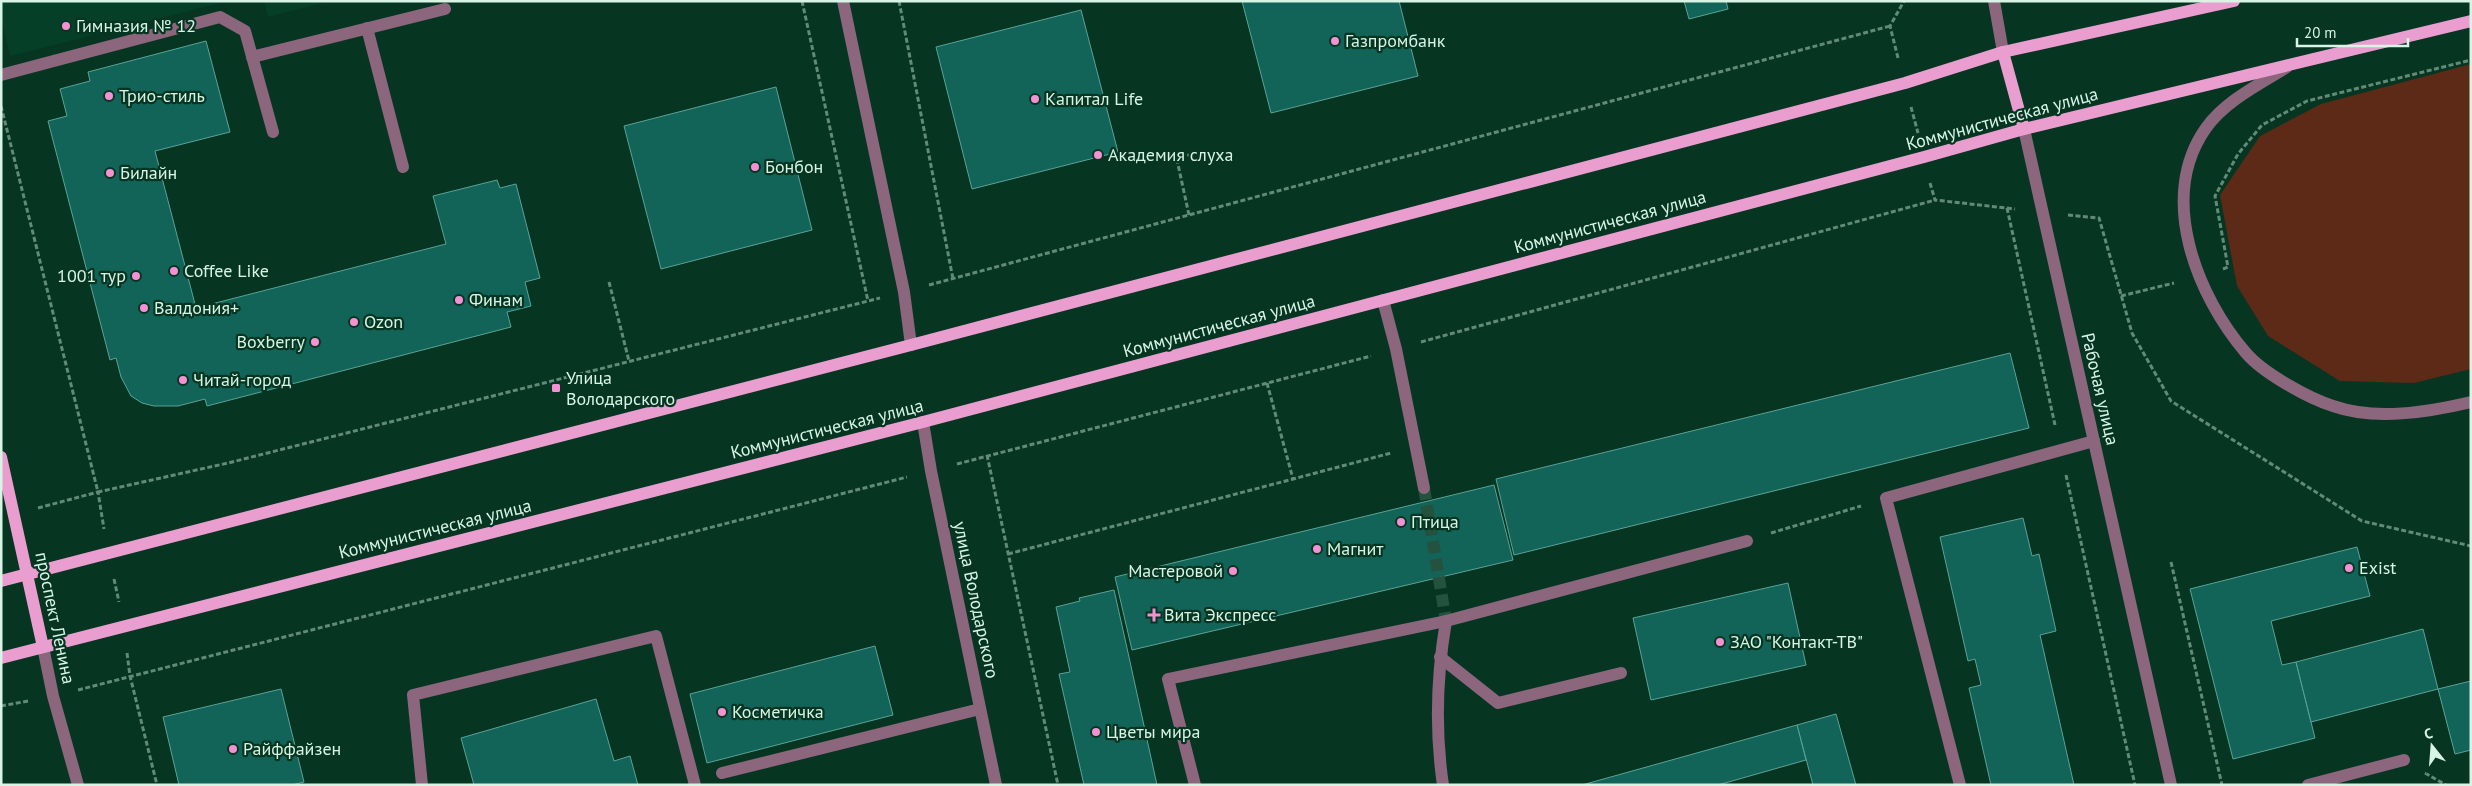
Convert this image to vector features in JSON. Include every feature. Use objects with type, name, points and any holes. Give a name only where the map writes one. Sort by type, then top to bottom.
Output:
[{"type":"main road","points":[[1,581],[911,345],[1906,83],[2003,52],[2234,1]]},
{"type":"main road","name":"Коммунистическая улица","points":[[1,658],[923,422],[1924,158],[2024,129],[2471,21]]},
{"type":"main road","name":"Рабочая улица","points":[[2003,52],[2024,129]]},
{"type":"main road","name":"проспект Ленина","points":[[1,457],[43,647]]},
{"type":"street","points":[[843,1],[904,292],[911,345]]},
{"type":"street","name":"Рабочая улица","points":[[1994,1],[2003,52]]},
{"type":"street","points":[[252,57],[445,9]]},
{"type":"street","points":[[1,75],[220,17],[245,31],[273,132]]},
{"type":"street","points":[[367,28],[403,167]]},
{"type":"street","points":[[2288,66],[2235,100],[2206,127],[2190,159],[2183,195],[2186,230],[2199,276],[2218,316],[2247,355],[2285,384],[2333,407],[2384,415],[2441,409],[2471,402]]},
{"type":"street","name":"Рабочая улица","points":[[2024,129],[2171,785]]},
{"type":"street","points":[[1383,300],[1396,349],[1424,488]]},
{"type":"street","name":"улица Володарского","points":[[923,422],[931,471],[996,785]]},
{"type":"street","points":[[1960,785],[1886,498],[2094,441]]},
{"type":"street","points":[[1195,785],[1168,679],[1446,621],[1747,541]]},
{"type":"street","points":[[1443,785],[1439,756],[1440,657],[1446,621]]},
{"type":"street","points":[[422,785],[413,695],[656,636],[695,785]]},
{"type":"street","name":"проспект Ленина","points":[[43,647],[53,696],[78,785]]},
{"type":"street","points":[[1440,657],[1498,703],[1621,673]]},
{"type":"street","points":[[722,773],[980,709]]},
{"type":"street","points":[[2308,785],[2404,760]]},
{"type":"path","points":[[802,1],[868,301]]},
{"type":"path","points":[[899,1],[953,279]]},
{"type":"path","points":[[1904,1],[1890,26],[1935,200]]},
{"type":"path","points":[[1,106],[98,492],[228,463],[904,292],[1890,26]]},
{"type":"path","points":[[2122,296],[2228,267],[2215,196],[2238,154],[2262,125],[2307,101],[2471,60]]},
{"type":"path","points":[[1189,215],[1177,160],[1194,153]]},
{"type":"path","points":[[1,706],[53,696],[931,471],[1396,349],[1935,200],[2099,218],[2132,333],[2172,401],[2362,520],[2471,546]]},
{"type":"path","points":[[2007,208],[2135,785]]},
{"type":"path","points":[[608,282],[629,361]]},
{"type":"path","points":[[1267,383],[1293,479]]},
{"type":"path","points":[[1008,554],[1416,446]]},
{"type":"path","points":[[987,455],[1058,785]]},
{"type":"path","points":[[1747,541],[1886,498]]},
{"type":"path","points":[[2170,562],[2222,785]]},
{"type":"path","points":[[130,676],[157,785]]},
{"type":"shaded area","name":"Гимназия № 12","points":[[1,1],[228,1],[10,56],[1,19]]},
{"type":"shaded area","points":[[264,1],[330,1],[268,17]]},
{"type":"shaded area","points":[[2471,64],[2471,369],[2414,383],[2340,381],[2268,336],[2237,286],[2220,195],[2260,136],[2321,104]]},
{"type":"building","points":[[1242,1],[1399,1],[1418,76],[1271,113]]},
{"type":"building","points":[[1684,1],[1726,1],[1728,9],[1689,19]]},
{"type":"building","points":[[1081,10],[1118,152],[972,189],[936,47]]},
{"type":"building","points":[[206,41],[230,132],[155,151],[196,308],[446,244],[433,196],[497,180],[500,188],[516,184],[540,278],[525,282],[531,306],[507,312],[511,327],[207,406],[205,399],[178,406],[154,406],[142,403],[131,396],[121,377],[116,358],[110,360],[48,121],[67,116],[60,89],[90,81],[88,72]]},
{"type":"building","points":[[776,87],[812,230],[661,269],[624,126]]},
{"type":"building","points":[[2010,353],[2029,428],[1514,555],[1496,479]]},
{"type":"building","points":[[1494,485],[1513,560],[1132,650],[1115,577]]},
{"type":"building","points":[[2023,518],[2032,556],[2039,554],[2056,631],[2040,635],[2074,785],[1991,785],[1969,688],[1981,685],[1975,659],[1968,661],[1940,537]]},
{"type":"building","points":[[2357,547],[2370,596],[2271,621],[2282,665],[2296,662],[2315,738],[2233,759],[2190,589]]},
{"type":"building","name":"ЗАО \"Контакт-ТВ\"","points":[[1788,583],[1806,665],[1651,700],[1633,618]]},
{"type":"building","points":[[1114,590],[1157,785],[1084,785],[1059,674],[1070,672],[1056,607],[1080,601],[1079,598]]},
{"type":"building","points":[[2423,629],[2438,689],[2311,722],[2296,662]]},
{"type":"building","points":[[875,646],[893,715],[707,763],[690,694]]},
{"type":"building","points":[[2471,681],[2471,750],[2455,754],[2438,689]]},
{"type":"building","name":"Райффайзен","points":[[281,689],[304,782],[292,785],[179,785],[163,717]]},
{"type":"building","points":[[596,699],[614,761],[630,756],[638,785],[474,785],[461,738]]},
{"type":"building","points":[[1836,714],[1856,785],[1813,785],[1797,725]]},
{"type":"building","points":[[1797,725],[1806,760],[1718,785],[1582,785]]},
{"type":"tunnel","points":[[1424,488],[1446,621]]},
{"type":"place","name":"Гимназия № 12","points":[[66,26]]},
{"type":"place","name":"Газпромбанк","points":[[1335,41]]},
{"type":"place","name":"Трио-стиль","points":[[109,96]]},
{"type":"place","name":"Капитал Life","points":[[1035,99]]},
{"type":"place","name":"Академия слуха","points":[[1098,155]]},
{"type":"place","name":"Бонбон","points":[[755,167]]},
{"type":"place","name":"Билайн","points":[[110,173]]},
{"type":"place","name":"Coffee Like","points":[[174,271]]},
{"type":"place","name":"1001 тур","points":[[136,276]]},
{"type":"place","name":"Финам","points":[[459,300]]},
{"type":"place","name":"Валдония+","points":[[144,308]]},
{"type":"place","name":"Ozon","points":[[354,322]]},
{"type":"place","name":"Boxberry","points":[[315,342]]},
{"type":"place","name":"Читай-город","points":[[183,380]]},
{"type":"place","name":"Улица Володарского","points":[[556,388]]},
{"type":"place","name":"Птица","points":[[1401,522]]},
{"type":"place","name":"Магнит","points":[[1317,549]]},
{"type":"place","name":"Exist","points":[[2349,568]]},
{"type":"place","name":"Мастеровой","points":[[1233,571]]},
{"type":"place","name":"Вита Экспресс","points":[[1154,615]]},
{"type":"place","name":"ЗАО \"Контакт-ТВ\"","points":[[1720,642]]},
{"type":"place","name":"Косметичка","points":[[722,712]]},
{"type":"place","name":"Цветы мира","points":[[1096,732]]},
{"type":"place","name":"Райффайзен","points":[[233,749]]}]
